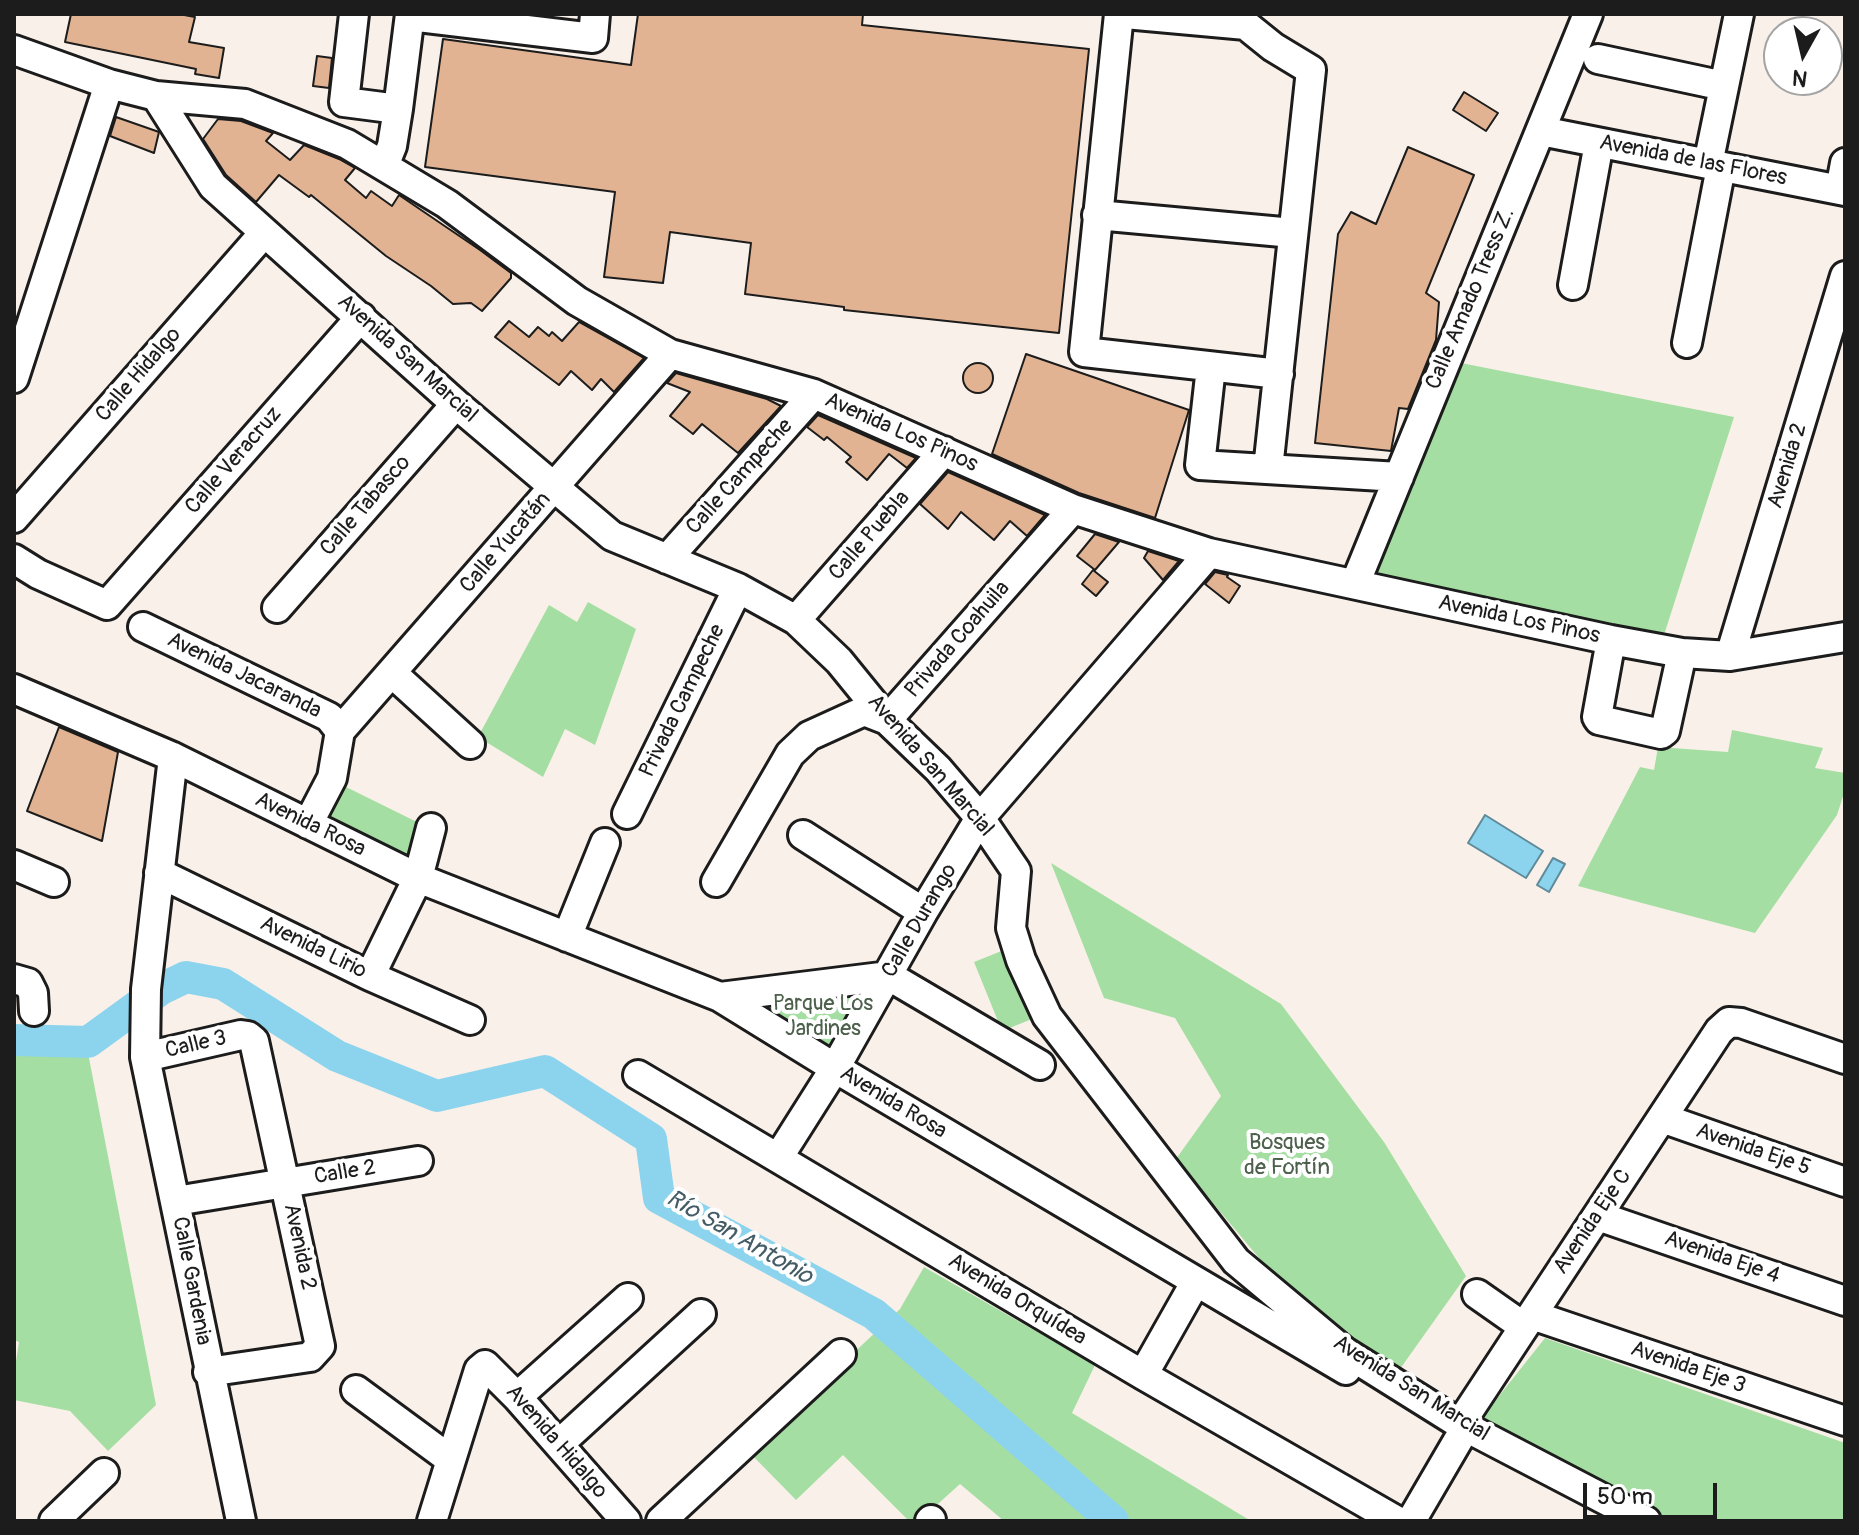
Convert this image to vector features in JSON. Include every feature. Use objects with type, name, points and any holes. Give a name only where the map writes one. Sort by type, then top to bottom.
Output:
[{"type":"street","points":[[354,14],[344,102],[398,109]]},
{"type":"street","points":[[384,166],[392,146],[410,15],[593,38],[595,14]]},
{"type":"street","points":[[1268,469],[1279,374],[1311,70],[1273,47],[1239,20],[1122,14],[1084,352],[1279,374]]},
{"type":"street","name":"Calle Amado Tress Z.","points":[[1355,584],[1588,14]]},
{"type":"street","points":[[1687,343],[1724,86],[1739,14]]},
{"type":"street","name":"Avenida Los Pinos","points":[[14,50],[109,84],[156,96],[245,104],[347,144],[447,204],[577,301],[670,354],[814,394],[1073,509],[1209,553],[1682,653],[1730,656],[1845,637]]},
{"type":"street","points":[[1598,59],[1724,86]]},
{"type":"street","points":[[14,378],[109,84]]},
{"type":"street","name":"Avenida San Marcial","points":[[156,96],[213,186],[456,404],[612,536],[738,588],[796,620],[839,661],[887,720],[938,769],[980,818],[1016,871],[1011,928],[1021,960],[1047,1016],[1236,1261],[1345,1352],[1460,1430],[1646,1521]]},
{"type":"street","name":"Avenida de las Flores","points":[[1541,131],[1714,166],[1843,181]]},
{"type":"street","points":[[1573,285],[1599,143]]},
{"type":"street","points":[[1097,215],[1293,233]]},
{"type":"street","name":"Calle Hidalgo","points":[[14,518],[264,233]]},
{"type":"street","name":"Avenida 2","points":[[1730,656],[1845,276]]},
{"type":"street","name":"Calle Veracruz","points":[[14,559],[38,574],[107,605],[361,317]]},
{"type":"street","name":"Calle Yucatán","points":[[340,731],[670,354]]},
{"type":"street","points":[[1211,367],[1200,465],[1399,477]]},
{"type":"street","name":"Calle Campeche","points":[[667,559],[814,394]]},
{"type":"street","name":"Calle Tabasco","points":[[277,608],[456,404]]},
{"type":"street","name":"Calle Puebla","points":[[796,620],[944,451]]},
{"type":"street","name":"Privada Coahuila","points":[[887,720],[1073,509]]},
{"type":"street","name":"Calle Durango","points":[[778,1158],[835,1068],[980,818],[1209,553]]},
{"type":"street","name":"Privada Campeche","points":[[627,814],[738,588]]},
{"type":"street","name":"Avenida Jacaranda","points":[[143,627],[329,717],[340,731]]},
{"type":"street","points":[[1611,640],[1597,717],[1661,734],[1665,731],[1682,653]]},
{"type":"street","points":[[392,673],[470,744]]},
{"type":"street","name":"Avenida Rosa","points":[[14,689],[173,757],[418,878],[720,997],[1195,1283],[1460,1430],[1611,1521]]},
{"type":"street","points":[[716,882],[790,754],[799,745],[809,736],[864,711],[887,720]]},
{"type":"street","points":[[308,824],[332,778],[340,731]]},
{"type":"street","points":[[159,873],[173,757]]},
{"type":"street","points":[[370,976],[418,878],[431,828]]},
{"type":"street","points":[[803,835],[923,912]]},
{"type":"street","points":[[567,937],[605,843]]},
{"type":"street","points":[[14,865],[54,882]]},
{"type":"street","name":"Avenida Lirio","points":[[159,873],[370,976],[470,1020]]},
{"type":"street","name":"Calle Gardenia","points":[[159,873],[146,989],[144,1048],[241,1521]]},
{"type":"street","points":[[720,997],[889,976],[1040,1065]]},
{"type":"street","points":[[14,979],[28,983],[33,993],[34,1011]]},
{"type":"street","name":"Avenida Eje C","points":[[1411,1521],[1460,1430],[1528,1321],[1719,1031],[1729,1022],[1741,1023],[1845,1059]]},
{"type":"street","name":"Avenida 2","points":[[208,1372],[310,1357],[320,1346],[254,1041],[248,1036]]},
{"type":"street","name":"Calle 3","points":[[144,1048],[248,1036]]},
{"type":"street","name":"Avenida Orquídea","points":[[638,1075],[1143,1375],[1397,1521]]},
{"type":"street","name":"Avenida Eje 5","points":[[1662,1118],[1845,1182]]},
{"type":"street","name":"Calle 2","points":[[176,1201],[418,1161]]},
{"type":"street","name":"Avenida Eje 4","points":[[1598,1216],[1845,1301]]},
{"type":"street","points":[[1143,1375],[1195,1283]]},
{"type":"street","name":"Avenida Eje 3","points":[[1477,1294],[1528,1321],[1845,1421]]},
{"type":"street","points":[[517,1397],[628,1298]]},
{"type":"street","points":[[559,1444],[701,1314]]},
{"type":"street","points":[[661,1521],[841,1354]]},
{"type":"street","name":"Avenida Hidalgo","points":[[451,1460],[479,1370],[485,1365],[626,1521]]},
{"type":"street","points":[[356,1390],[451,1460],[432,1521]]},
{"type":"street","points":[[54,1521],[104,1473]]},
{"type":"green space","points":[[1456,362],[1734,417],[1663,638],[1373,573]]},
{"type":"green space","points":[[588,602],[636,629],[595,745],[565,729],[543,777],[478,737],[549,605],[577,622]]},
{"type":"green space","points":[[1732,730],[1823,748],[1815,768],[1845,773],[1845,790],[1837,815],[1755,933],[1578,886],[1640,767],[1654,770],[1658,747],[1728,752]]},
{"type":"green space","points":[[342,785],[423,825],[412,864],[324,821]]},
{"type":"green space","name":"Bosques de Fortín","points":[[1051,863],[1281,1004],[1384,1142],[1466,1276],[1395,1376],[1275,1277],[1176,1159],[1221,1096],[1175,1018],[1104,998]]},
{"type":"green space","points":[[1009,948],[1037,1017],[1002,1031],[974,962]]},
{"type":"green space","name":"Parque Los Jardines","points":[[868,987],[832,1053],[749,1003]]},
{"type":"green space","points":[[14,1027],[90,1035],[89,1058],[156,1405],[108,1451],[70,1411],[14,1400],[19,1342],[14,1340]]},
{"type":"green space","points":[[924,1267],[1095,1365],[1072,1413],[1251,1521],[1004,1521],[960,1484],[919,1521],[909,1521],[843,1455],[796,1500],[749,1452],[900,1309]]},
{"type":"green space","points":[[1545,1338],[1845,1443],[1845,1521],[1673,1521],[1480,1420]]},
{"type":"water","points":[[1485,815],[1543,851],[1526,878],[1468,843]]},
{"type":"water","points":[[1553,858],[1565,864],[1549,892],[1537,885]]},
{"type":"building","points":[[71,14],[179,14],[195,17],[189,42],[224,48],[219,78],[195,74],[196,69],[65,42]]},
{"type":"building","points":[[638,14],[863,14],[862,25],[1089,49],[1059,333],[844,310],[844,307],[745,294],[751,243],[670,232],[663,283],[604,277],[615,192],[425,167],[443,39],[631,65]]},
{"type":"building","points":[[317,56],[332,58],[329,88],[313,86]]},
{"type":"building","points":[[1464,92],[1498,113],[1486,131],[1453,110]]},
{"type":"building","points":[[116,117],[159,132],[154,153],[110,136]]},
{"type":"building","points":[[218,119],[241,121],[273,133],[266,141],[290,160],[304,145],[339,159],[355,168],[345,180],[366,198],[371,191],[392,206],[399,195],[480,250],[511,273],[511,278],[482,311],[471,303],[453,304],[386,256],[311,195],[309,197],[279,175],[256,202],[226,175],[203,139]]},
{"type":"building","points":[[1408,147],[1474,175],[1426,293],[1439,302],[1436,340],[1408,409],[1399,408],[1391,451],[1315,443],[1338,234],[1351,212],[1376,224]]},
{"type":"building","points":[[509,321],[529,337],[538,327],[549,336],[552,332],[562,341],[579,322],[644,358],[614,392],[601,379],[592,390],[571,371],[559,385],[495,337]]},
{"type":"building","points":[[1026,354],[1189,410],[1155,518],[1079,493],[992,454]]},
{"type":"building","points":[[978,363],[984,364],[992,372],[992,384],[984,392],[978,393],[972,392],[964,384],[963,378],[964,372],[972,364]]},
{"type":"building","points":[[676,373],[767,399],[781,406],[738,453],[702,424],[693,434],[670,416],[690,392],[667,383]]},
{"type":"building","points":[[818,415],[916,458],[907,468],[889,454],[867,480],[846,462],[851,457],[827,437],[824,440],[807,427]]},
{"type":"building","points":[[948,472],[1045,515],[1027,536],[1010,521],[994,540],[961,512],[948,529],[920,504]]},
{"type":"building","points":[[1095,534],[1119,542],[1095,570],[1077,556]]},
{"type":"building","points":[[1148,551],[1179,561],[1163,580],[1144,558]]},
{"type":"building","points":[[1093,570],[1108,582],[1096,596],[1082,584]]},
{"type":"building","points":[[1215,572],[1228,575],[1240,586],[1229,603],[1205,584]]},
{"type":"building","points":[[59,727],[118,752],[102,841],[27,811]]},
{"type":"waterway","name":"Río San Antonio","points":[[14,1040],[88,1042],[161,989],[186,977],[223,984],[337,1056],[437,1096],[545,1071],[651,1139],[659,1198],[874,1314],[1113,1521]]}]
